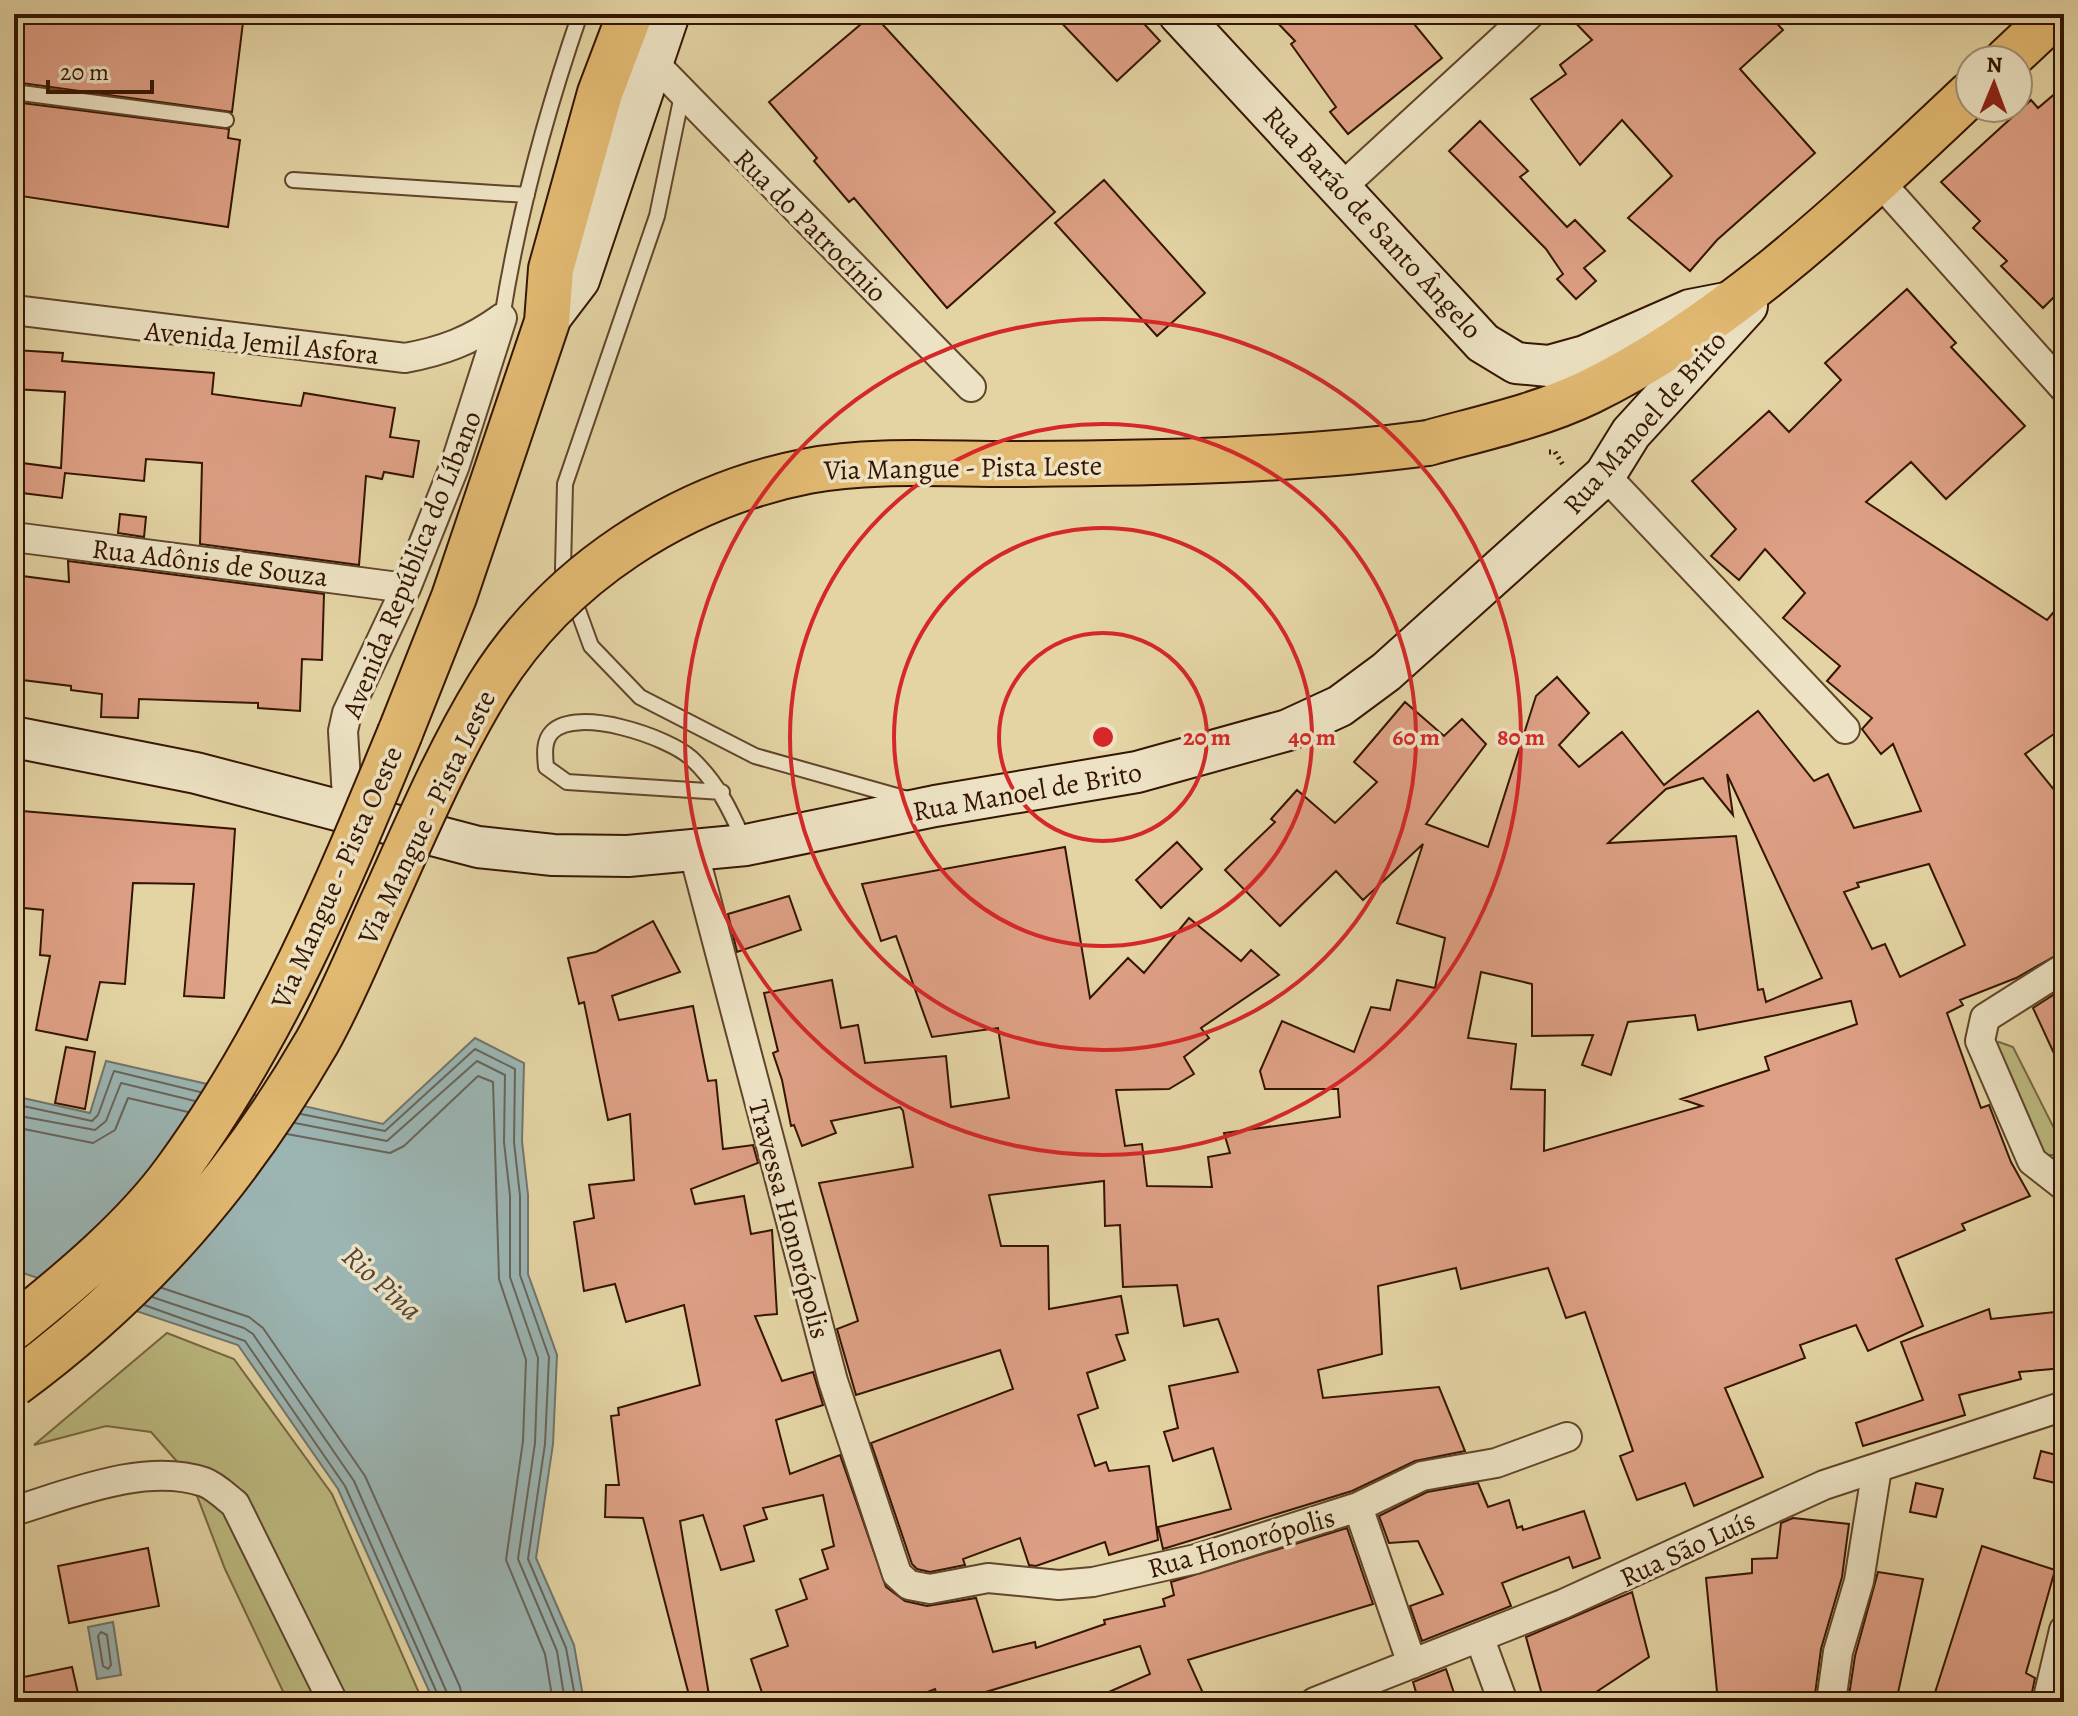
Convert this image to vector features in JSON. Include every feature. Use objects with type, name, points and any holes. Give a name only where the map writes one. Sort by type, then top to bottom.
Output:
[{"type":"main road","points":[[541,338],[551,269],[600,93],[630,14]]},
{"type":"main road","points":[[2024,44],[2056,14]]},
{"type":"main road","name":"Rua Manoel de Brito","points":[[1548,409],[1590,391],[1680,341],[1807,241],[1954,109]]},
{"type":"main road","name":"Via Mangue - Pista Oeste","points":[[14,1327],[100,1253],[175,1173],[276,1014],[324,918],[454,597],[541,338]]},
{"type":"main road","name":"Via Mangue - Pista Leste","points":[[14,1384],[121,1297],[183,1234],[249,1151],[320,1037],[451,753],[491,683],[549,610],[627,543],[687,511],[741,490],[809,470],[894,465],[1188,463],[1428,443],[1548,409]]},
{"type":"street","points":[[541,338],[579,280],[669,14]]},
{"type":"street","name":"Rua Barão de Santo Ângelo","points":[[1179,14],[1483,343],[1516,363],[1549,366],[1561,363],[1690,310],[1730,302]]},
{"type":"street","points":[[1342,187],[1530,14]]},
{"type":"street","name":"Rua do Patrocínio","points":[[652,61],[971,387]]},
{"type":"street","points":[[1878,180],[2064,388]]},
{"type":"street","name":"Rua Manoel de Brito","points":[[14,737],[182,770],[478,847],[553,855],[628,856],[746,845],[935,806],[1137,772],[1288,730],[1340,706],[1397,662],[1605,475],[1631,433],[1807,241]]},
{"type":"street","name":"Avenida Jemil Asfora","points":[[14,310],[405,358],[446,351],[478,335],[502,318]]},
{"type":"street","name":"Avenida República do Líbano","points":[[348,814],[343,731],[347,713],[406,588],[455,465],[502,318]]},
{"type":"street","points":[[1605,475],[1845,729]]},
{"type":"street","name":"Rua Adônis de Souza","points":[[14,537],[406,588]]},
{"type":"street","name":"Travessa Honorópolis","points":[[693,850],[833,1381],[882,1520],[892,1560],[904,1582]]},
{"type":"street","points":[[2064,968],[1985,1018],[1980,1041],[2032,1161],[2064,1186]]},
{"type":"street","name":"Rua São Luís","points":[[1315,1702],[1480,1639],[1667,1558],[1824,1485],[2064,1406]]},
{"type":"street","name":"Rua Honorópolis","points":[[904,1582],[930,1589],[988,1578],[1059,1585],[1093,1582],[1196,1559],[1358,1507],[1422,1476],[1496,1463],[1567,1437]]},
{"type":"street","points":[[1831,1702],[1838,1652],[1859,1581],[1877,1468]]},
{"type":"street","points":[[14,1511],[136,1479],[169,1476],[206,1482],[235,1504],[333,1702]]},
{"type":"street","points":[[1358,1507],[1412,1664]]},
{"type":"street","points":[[2047,1702],[2064,1630]]},
{"type":"street","points":[[1480,1639],[1503,1702]]},
{"type":"lane","points":[[502,318],[527,195],[555,86],[580,14]]},
{"type":"lane","points":[[14,92],[226,120]]},
{"type":"lane","points":[[682,95],[657,216],[565,484],[563,569],[591,646],[640,697],[755,756],[935,806]]},
{"type":"lane","points":[[293,180],[527,195]]},
{"type":"lane","points":[[722,792],[567,782],[546,767],[545,750],[550,734],[560,726],[591,722],[619,726],[671,745],[690,756],[722,792],[746,845]]},
{"type":"shaded area","points":[[1999,1042],[2013,1047],[2061,1142],[2062,1150],[2058,1155],[2047,1155],[2043,1151],[2025,1119],[1994,1046]]},
{"type":"shaded area","points":[[167,1333],[234,1359],[332,1494],[423,1702],[288,1702],[225,1569],[189,1475],[151,1432],[106,1426],[34,1445]]},
{"type":"water","name":"Rio Pina","points":[[475,1038],[524,1063],[522,1141],[528,1195],[528,1274],[557,1355],[553,1444],[536,1558],[574,1645],[584,1702],[434,1702],[338,1489],[238,1345],[14,1270],[14,1096],[90,1113],[106,1061],[383,1124]]},
{"type":"water","points":[[113,1622],[121,1675],[97,1679],[88,1627]]},
{"type":"building","points":[[14,14],[244,14],[232,112],[14,82]]},
{"type":"building","points":[[873,14],[1055,212],[947,308],[854,198],[849,202],[814,161],[817,158],[769,102]]},
{"type":"building","points":[[1053,14],[1135,14],[1160,41],[1117,81]]},
{"type":"building","points":[[1269,14],[1406,14],[1442,58],[1348,134],[1330,112],[1336,107],[1291,44],[1295,41]]},
{"type":"building","points":[[1567,14],[1768,14],[1783,30],[1740,69],[1815,153],[1717,240],[1690,271],[1628,218],[1672,176],[1622,120],[1580,165],[1531,99],[1566,74],[1560,65],[1592,40]]},
{"type":"building","points":[[2064,86],[2064,287],[2043,308],[2001,266],[2007,261],[1973,228],[1980,221],[1941,182],[2005,124],[2034,124],[2034,103],[2038,108]]},
{"type":"building","points":[[14,102],[229,129],[228,138],[240,140],[228,227],[14,195]]},
{"type":"building","points":[[1480,121],[1528,171],[1520,177],[1567,227],[1575,220],[1605,251],[1584,268],[1596,281],[1576,299],[1557,279],[1563,274],[1546,249],[1449,151]]},
{"type":"building","points":[[1104,180],[1205,293],[1157,336],[1055,223]]},
{"type":"building","points":[[1907,289],[1956,343],[1951,347],[2025,426],[1946,499],[1911,462],[1866,502],[2047,620],[2064,600],[2064,727],[2025,754],[2064,802],[2064,951],[2016,978],[1960,1000],[1963,1005],[1947,1013],[1981,1108],[1989,1105],[2011,1162],[2030,1196],[1962,1224],[1965,1230],[1896,1259],[1923,1326],[1868,1351],[1856,1325],[1800,1345],[1805,1358],[1725,1388],[1763,1477],[1694,1506],[1685,1483],[1637,1500],[1620,1456],[1633,1451],[1585,1312],[1566,1318],[1548,1268],[1461,1289],[1456,1268],[1378,1286],[1382,1354],[1318,1370],[1323,1398],[1439,1387],[1465,1451],[1415,1461],[1352,1491],[1163,1549],[1158,1527],[1231,1509],[1213,1448],[1173,1461],[1164,1432],[1178,1428],[1169,1386],[1238,1372],[1218,1319],[1184,1326],[1177,1285],[1123,1287],[1120,1225],[1105,1226],[1104,1181],[989,1195],[1001,1246],[1048,1246],[1049,1309],[1121,1296],[1128,1333],[1116,1335],[1125,1360],[1087,1373],[1098,1408],[1078,1415],[1095,1466],[1106,1462],[1109,1471],[1149,1466],[1158,1540],[1109,1555],[1105,1542],[1036,1566],[1029,1565],[1020,1538],[963,1559],[965,1565],[930,1572],[917,1569],[912,1564],[871,1443],[1013,1389],[1000,1350],[856,1395],[837,1329],[858,1321],[819,1183],[913,1167],[903,1111],[900,1107],[831,1121],[836,1133],[802,1146],[794,1125],[791,1126],[773,1053],[778,1051],[764,993],[832,980],[841,1028],[858,1025],[865,1063],[946,1056],[951,1107],[1009,1098],[998,1028],[932,1037],[896,936],[881,941],[862,884],[1065,847],[1090,998],[1128,958],[1144,973],[1189,918],[1241,961],[1251,950],[1279,975],[1201,1028],[1209,1038],[1184,1057],[1194,1074],[1169,1089],[1116,1090],[1125,1146],[1142,1144],[1147,1186],[1212,1187],[1208,1157],[1230,1153],[1224,1133],[1340,1117],[1338,1089],[1265,1089],[1260,1071],[1282,1021],[1354,1052],[1371,1007],[1390,1010],[1397,980],[1435,988],[1445,938],[1397,923],[1423,844],[1363,900],[1336,871],[1280,926],[1225,870],[1275,822],[1271,819],[1297,790],[1335,823],[1377,782],[1354,762],[1405,702],[1444,736],[1462,719],[1486,744],[1426,824],[1488,847],[1536,696],[1557,677],[1589,713],[1559,745],[1579,767],[1622,732],[1664,785],[1758,711],[1814,781],[1828,774],[1854,828],[1921,811],[1893,744],[1881,754],[1862,729],[1872,718],[1827,681],[1840,666],[1783,618],[1805,593],[1765,549],[1739,580],[1711,556],[1736,529],[1692,481],[1769,411],[1789,432],[1841,380],[1825,363]],"holes":[[[1727,774],[1822,978],[1766,1002],[1763,989],[1758,990],[1736,836],[1608,843],[1666,789],[1703,778],[1733,815]],[[1929,864],[1965,945],[1900,977],[1885,944],[1872,949],[1844,892],[1859,887],[1857,883]],[[1481,972],[1532,984],[1532,1036],[1593,1035],[1582,1065],[1611,1075],[1628,1022],[1695,1015],[1698,1030],[1851,1001],[1857,1024],[1765,1057],[1769,1070],[1681,1099],[1702,1106],[1544,1151],[1545,1090],[1511,1089],[1516,1044],[1468,1038]]]},
{"type":"building","points":[[14,350],[63,353],[62,361],[214,373],[212,394],[301,406],[304,393],[395,408],[390,437],[419,441],[413,477],[384,472],[382,479],[366,476],[359,565],[200,544],[202,463],[146,459],[144,481],[65,473],[62,498],[14,492],[14,462],[61,468],[65,392],[14,389]]},
{"type":"building","points":[[120,514],[146,517],[144,537],[118,533]]},
{"type":"building","points":[[68,561],[324,594],[322,660],[302,659],[300,711],[258,708],[258,703],[139,699],[138,718],[101,717],[102,694],[71,690],[71,686],[14,679],[14,575],[69,582]]},
{"type":"building","points":[[22,811],[235,829],[224,998],[184,996],[194,884],[133,883],[125,984],[100,982],[87,1040],[36,1030],[50,956],[40,955],[43,910],[14,907]]},
{"type":"building","points":[[1177,842],[1202,869],[1161,908],[1136,880]]},
{"type":"building","points":[[789,896],[801,930],[737,952],[728,914]]},
{"type":"building","points":[[653,921],[680,972],[612,996],[619,1020],[693,1006],[708,1081],[716,1080],[723,1149],[753,1145],[758,1163],[691,1189],[695,1204],[744,1196],[751,1234],[772,1230],[777,1314],[755,1316],[782,1381],[813,1372],[823,1405],[776,1420],[790,1474],[840,1455],[886,1587],[905,1601],[927,1606],[976,1598],[993,1652],[1035,1642],[1036,1648],[1105,1624],[1104,1620],[1165,1606],[1163,1599],[1174,1595],[1171,1582],[1347,1528],[1373,1604],[1188,1660],[1207,1702],[1086,1702],[1150,1674],[1140,1646],[952,1702],[939,1702],[935,1689],[901,1702],[765,1702],[751,1659],[788,1646],[776,1610],[807,1599],[800,1579],[828,1569],[822,1550],[834,1546],[823,1495],[763,1508],[767,1519],[744,1526],[754,1561],[721,1570],[703,1515],[680,1521],[709,1695],[690,1699],[643,1518],[605,1517],[606,1485],[619,1485],[611,1416],[619,1415],[618,1408],[700,1385],[684,1305],[626,1322],[615,1284],[584,1291],[574,1222],[594,1218],[589,1185],[634,1180],[630,1114],[608,1120],[584,1002],[579,1004],[568,958],[596,952]]},
{"type":"building","points":[[2064,988],[2064,1075],[2033,1008]]},
{"type":"building","points":[[66,1047],[95,1052],[85,1109],[55,1103]]},
{"type":"building","points":[[1989,1309],[1991,1319],[2064,1311],[2064,1368],[2019,1372],[2021,1379],[1959,1395],[1965,1415],[1863,1446],[1856,1423],[1923,1400],[1901,1342]]},
{"type":"building","points":[[2041,1451],[2064,1457],[2064,1485],[2034,1478]]},
{"type":"building","points":[[1478,1483],[1488,1507],[1509,1500],[1517,1528],[1522,1526],[1523,1530],[1584,1511],[1600,1558],[1573,1568],[1569,1557],[1502,1583],[1511,1606],[1422,1641],[1410,1606],[1443,1594],[1418,1541],[1389,1543],[1379,1516],[1427,1492]]},
{"type":"building","points":[[1916,1483],[1943,1489],[1936,1517],[1910,1512]]},
{"type":"building","points":[[1793,1518],[1849,1524],[1842,1577],[1821,1649],[1814,1702],[1718,1702],[1706,1578],[1752,1573],[1752,1559],[1777,1558],[1781,1523]]},
{"type":"building","points":[[1982,1546],[2055,1570],[2026,1673],[2035,1678],[2030,1702],[1932,1702]]},
{"type":"building","points":[[148,1548],[159,1606],[69,1623],[58,1566]]},
{"type":"building","points":[[1878,1572],[1923,1579],[1896,1702],[1848,1702],[1855,1656]]},
{"type":"building","points":[[1632,1592],[1649,1657],[1581,1702],[1544,1702],[1526,1637]]},
{"type":"building","points":[[72,1667],[80,1702],[14,1702],[14,1679]]},
{"type":"building","points":[[1446,1669],[1457,1702],[1419,1702],[1413,1682]]}]
